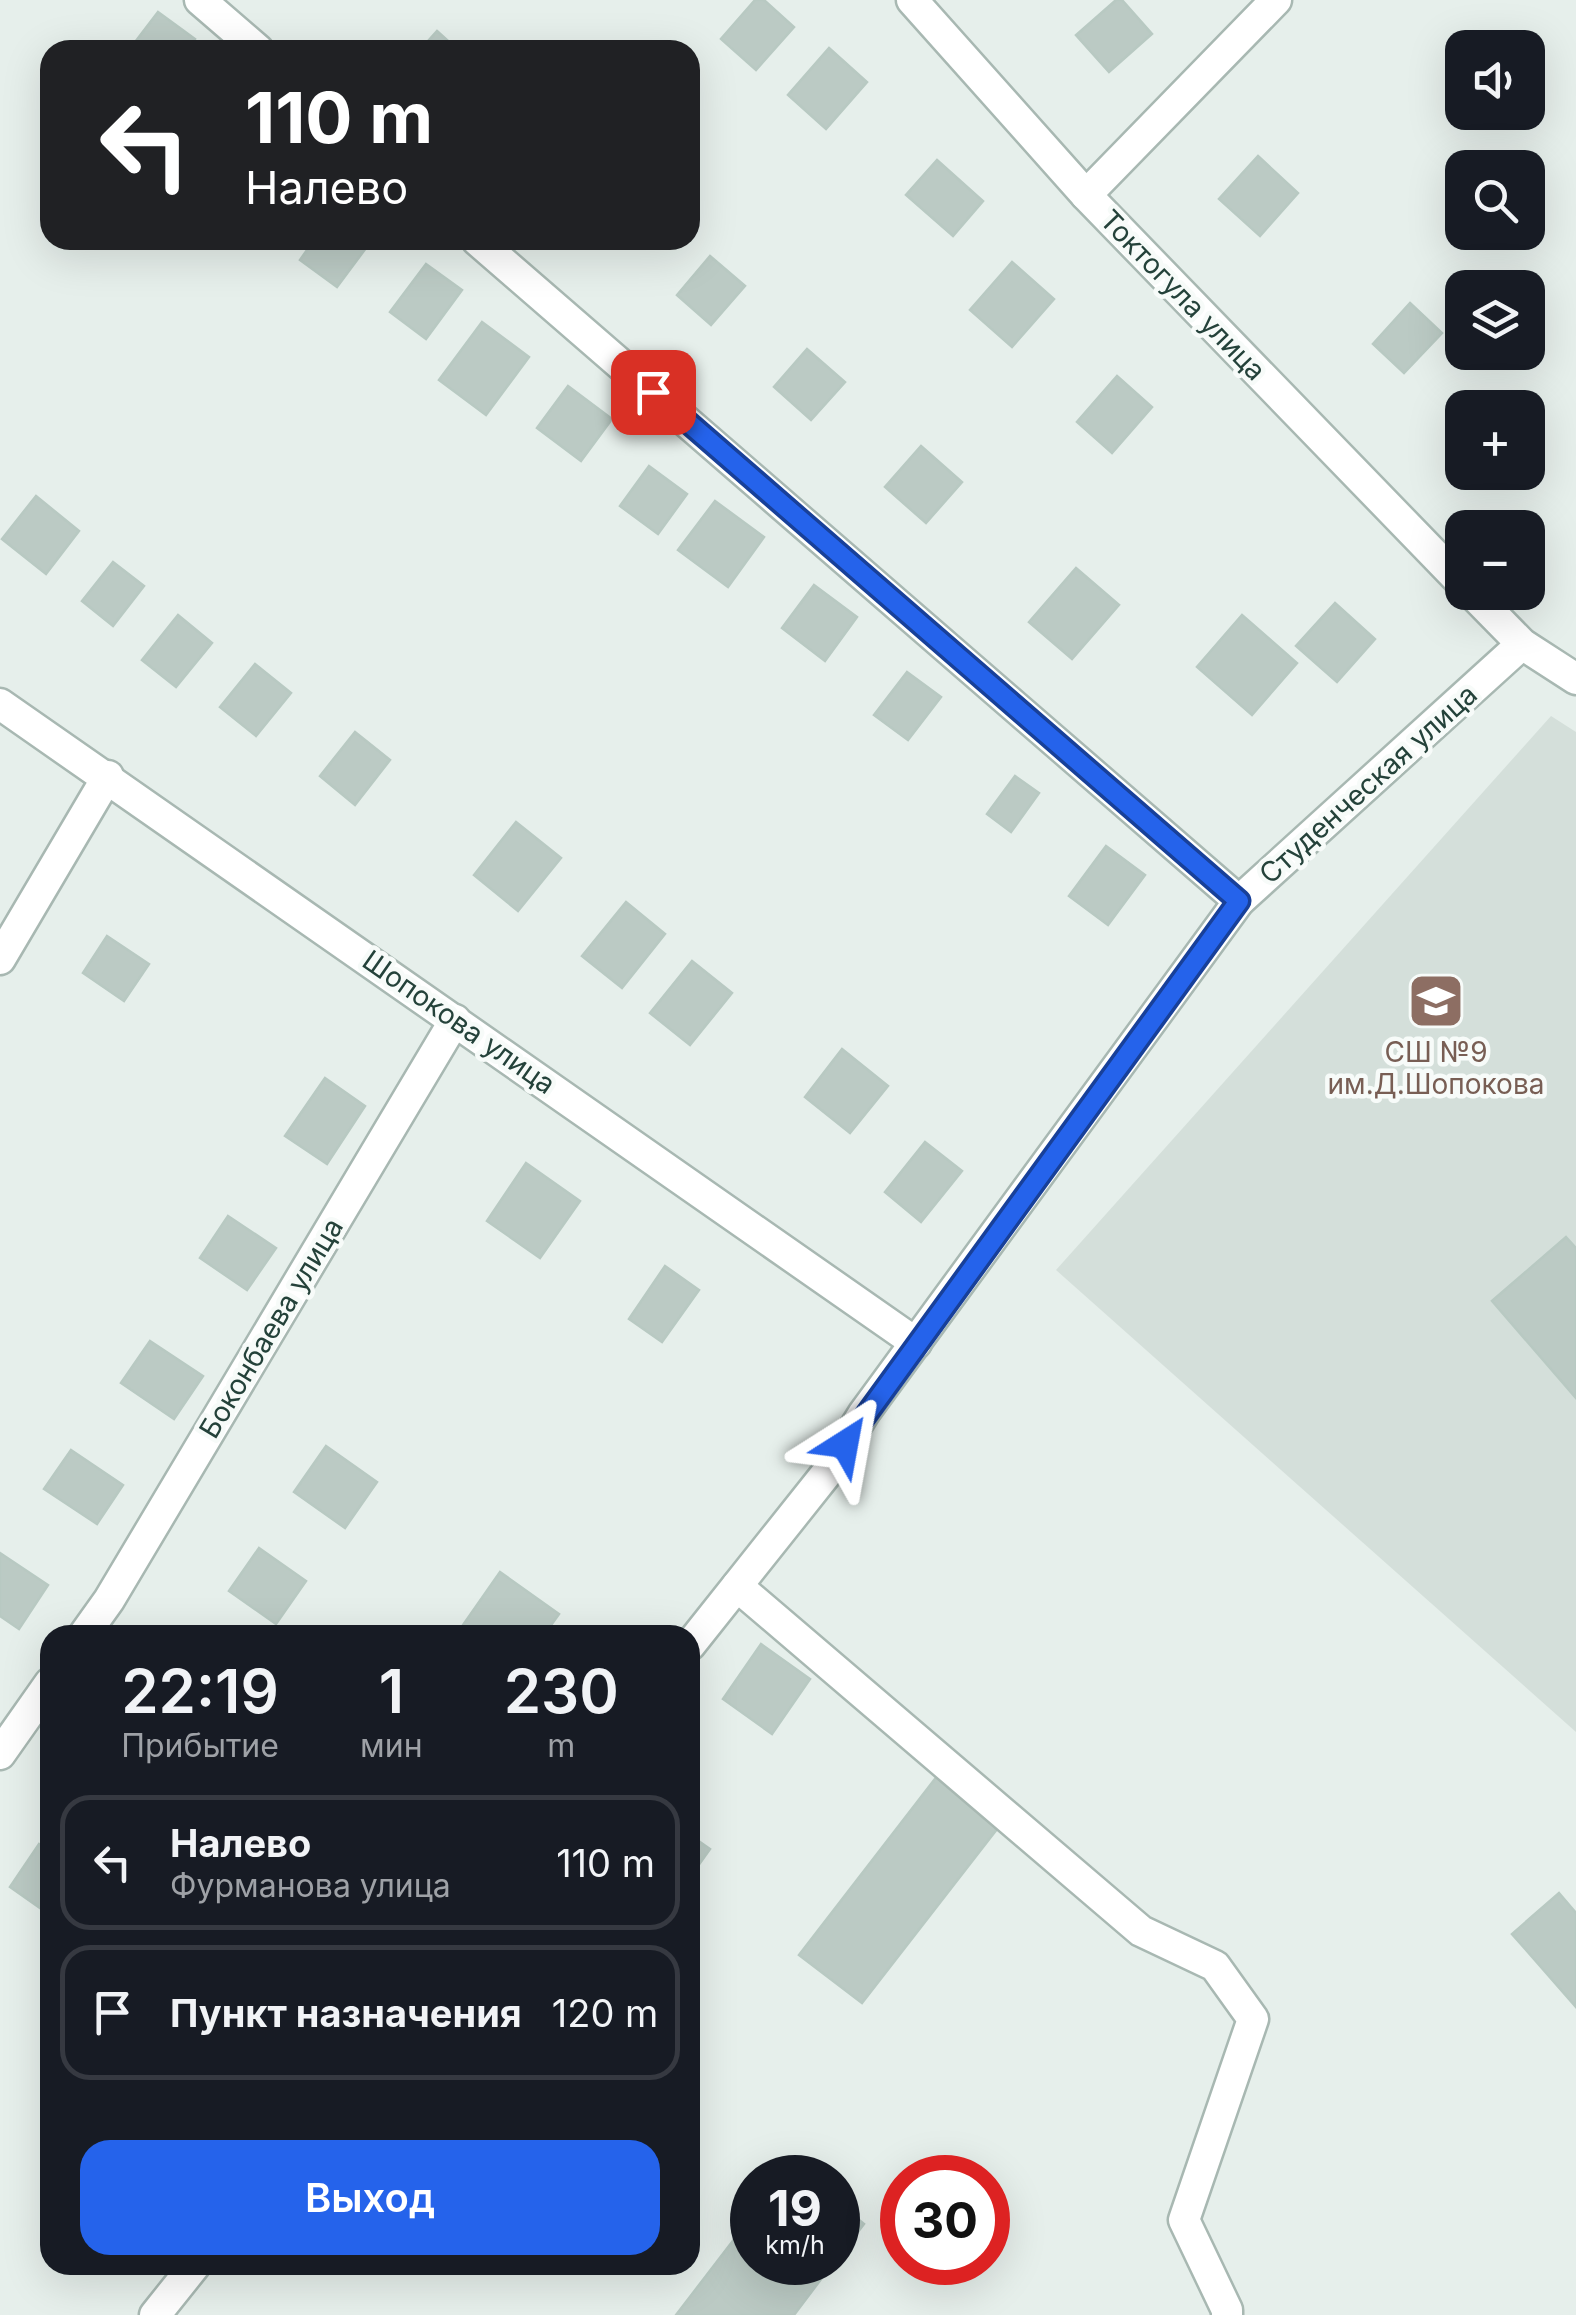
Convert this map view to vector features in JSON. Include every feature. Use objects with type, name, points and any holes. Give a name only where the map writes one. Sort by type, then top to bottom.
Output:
[{"type":"street","points":[[200,0],[246,40]]},
{"type":"street","name":"Токтогула улица","points":[[912,0],[1086,194],[1445,566]]},
{"type":"street","points":[[1086,194],[1276,0]]},
{"type":"street","points":[[489,250],[1239,901]]},
{"type":"street","points":[[1489,610],[1522,644],[1576,679]]},
{"type":"street","name":"Студенческая улица","points":[[737,1586],[826,1474],[864,1413],[1239,901],[1522,644]]},
{"type":"street","name":"Шопокова улица","points":[[0,704],[916,1343]]},
{"type":"street","points":[[0,959],[108,776]]},
{"type":"street","name":"Боконбаева улица","points":[[91,1625],[455,1020]]},
{"type":"street","points":[[700,1632],[737,1586],[1141,1931],[1215,1966],[1253,2019],[1184,2220],[1227,2315]]},
{"type":"street","points":[[0,1754],[40,1697]]},
{"type":"street","points":[[156,2315],[187,2275]]},
{"type":"shaded area","name":"СШ №9 им.Д.Шопокова","points":[[1551,716],[1576,732],[1576,1732],[1056,1270]]},
{"type":"building","points":[[755,0],[764,0],[794,27],[756,70],[721,39]]},
{"type":"building","points":[[1116,0],[1122,0],[1152,34],[1109,72],[1076,35]]},
{"type":"building","points":[[158,12],[195,39],[194,40],[137,40]]},
{"type":"building","points":[[437,31],[447,40],[429,40]]},
{"type":"building","points":[[829,48],[867,82],[826,129],[788,95]]},
{"type":"building","points":[[1258,156],[1298,193],[1260,236],[1219,199]]},
{"type":"building","points":[[937,160],[983,201],[953,236],[906,195]]},
{"type":"building","points":[[307,250],[365,250],[337,287],[300,260]]},
{"type":"building","points":[[710,256],[745,286],[711,325],[677,295]]},
{"type":"building","points":[[1012,262],[1054,299],[1012,347],[970,310]]},
{"type":"building","points":[[426,264],[462,290],[426,339],[390,312]]},
{"type":"building","points":[[1410,303],[1442,333],[1404,373],[1373,344]]},
{"type":"building","points":[[482,322],[529,357],[486,415],[439,380]]},
{"type":"building","points":[[807,349],[845,382],[811,420],[774,387]]},
{"type":"building","points":[[1117,376],[1152,407],[1112,453],[1077,422]]},
{"type":"building","points":[[568,386],[612,419],[581,461],[537,428]]},
{"type":"building","points":[[921,446],[962,482],[926,523],[885,487]]},
{"type":"building","points":[[649,466],[687,494],[658,534],[620,506]]},
{"type":"building","points":[[36,496],[79,531],[46,574],[2,539]]},
{"type":"building","points":[[715,501],[764,537],[728,587],[678,550]]},
{"type":"building","points":[[113,562],[144,586],[113,626],[82,601]]},
{"type":"building","points":[[1076,568],[1119,605],[1072,659],[1029,622]]},
{"type":"building","points":[[814,585],[857,617],[825,661],[782,628]]},
{"type":"building","points":[[1335,603],[1375,639],[1337,682],[1296,646]]},
{"type":"building","points":[[178,615],[212,643],[176,687],[142,660]]},
{"type":"building","points":[[1242,615],[1297,663],[1252,715],[1197,667]]},
{"type":"building","points":[[255,664],[291,693],[256,736],[220,707]]},
{"type":"building","points":[[907,672],[941,697],[908,740],[874,715]]},
{"type":"building","points":[[355,732],[390,760],[355,805],[320,776]]},
{"type":"building","points":[[1015,776],[1039,793],[1011,832],[987,814]]},
{"type":"building","points":[[516,822],[561,858],[518,911],[474,875]]},
{"type":"building","points":[[1106,846],[1145,875],[1108,925],[1069,896]]},
{"type":"building","points":[[626,902],[665,934],[622,988],[582,956]]},
{"type":"building","points":[[107,936],[149,964],[124,1001],[83,973]]},
{"type":"building","points":[[692,961],[732,993],[690,1045],[650,1013]]},
{"type":"building","points":[[842,1049],[888,1086],[850,1133],[805,1097]]},
{"type":"building","points":[[325,1078],[365,1106],[327,1164],[285,1136]]},
{"type":"building","points":[[925,1142],[962,1171],[921,1222],[885,1192]]},
{"type":"building","points":[[526,1163],[580,1201],[540,1258],[487,1221]]},
{"type":"building","points":[[228,1216],[276,1248],[247,1290],[200,1258]]},
{"type":"building","points":[[1566,1237],[1576,1248],[1576,1398],[1492,1301]]},
{"type":"building","points":[[665,1266],[699,1290],[662,1342],[629,1319]]},
{"type":"building","points":[[150,1341],[203,1376],[174,1419],[121,1383]]},
{"type":"building","points":[[326,1446],[377,1482],[345,1528],[294,1492]]},
{"type":"building","points":[[71,1450],[123,1485],[97,1524],[44,1489]]},
{"type":"building","points":[[259,1548],[306,1581],[276,1624],[229,1591]]},
{"type":"building","points":[[0,1553],[48,1585],[19,1629],[0,1616]]},
{"type":"building","points":[[500,1572],[559,1614],[551,1625],[463,1625]]},
{"type":"building","points":[[761,1644],[810,1679],[772,1734],[723,1699]]},
{"type":"building","points":[[938,1775],[1001,1824],[862,2003],[799,1955]]},
{"type":"building","points":[[700,1842],[710,1849],[700,1863]]},
{"type":"building","points":[[39,1844],[40,1908],[10,1887]]},
{"type":"building","points":[[1559,1893],[1576,1913],[1576,2007],[1512,1934]]},
{"type":"building","points":[[730,2245],[730,2285],[817,2285],[794,2315],[676,2315]]},
{"type":"place","name":"СШ №9 им.Д.Шопокова","points":[[1436,1001]]},
{"type":"route","points":[[653,392],[1239,901],[845,1444]]}]
